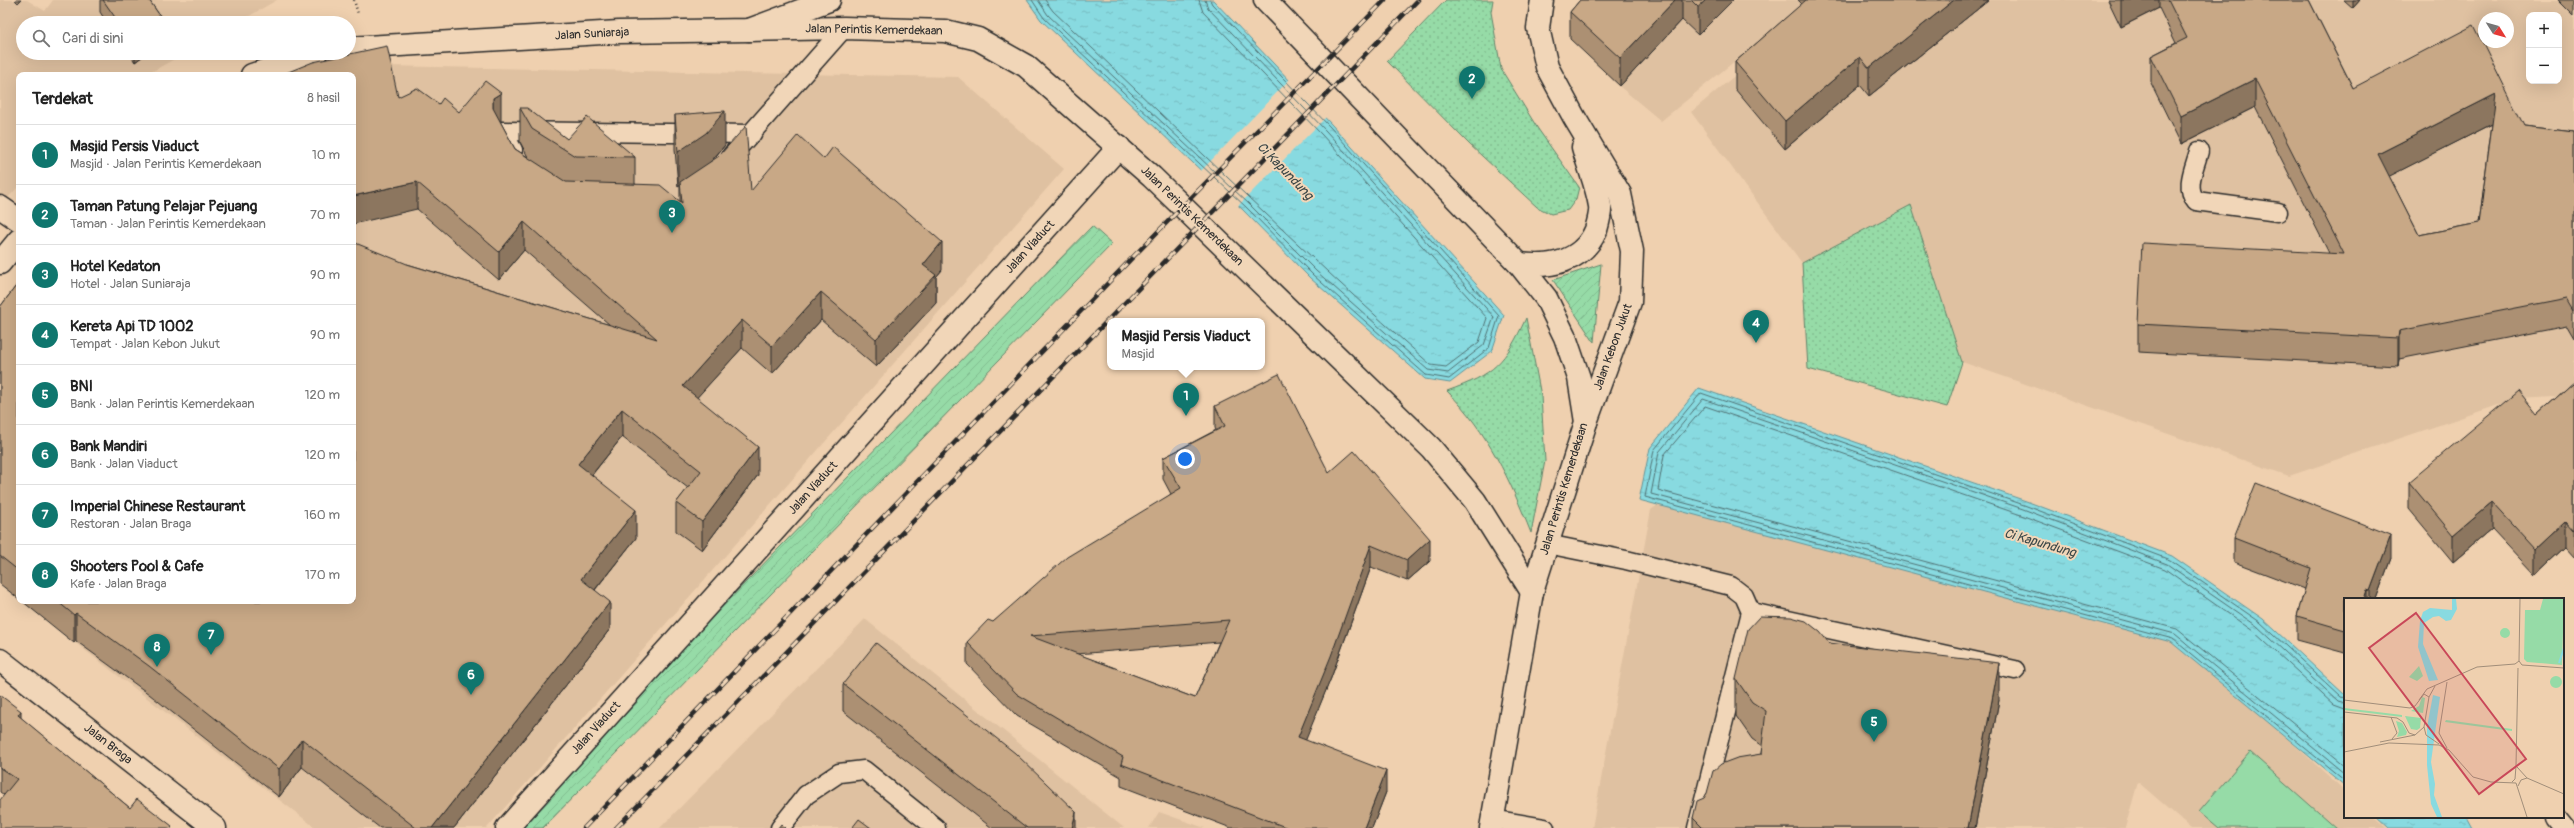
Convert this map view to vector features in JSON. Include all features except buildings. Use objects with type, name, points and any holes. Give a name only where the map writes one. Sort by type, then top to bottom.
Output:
[{"type":"main road","name":"Jalan Suniaraja","points":[[356,48],[619,32],[749,30],[829,0]]},
{"type":"main road","name":"Jalan Perintis Kemerdekaan","points":[[1265,0],[1519,264],[1546,298],[1565,337],[1579,378],[1586,422],[1532,592],[1491,824]]},
{"type":"main road","name":"Jalan Kebon Jukut","points":[[1542,0],[1538,28],[1547,67],[1574,117],[1620,194],[1632,251],[1630,302],[1586,422]]},
{"type":"main road","name":"Jalan Perintis Kemerdekaan","points":[[749,30],[844,28],[945,31],[978,39],[1026,66],[1119,147],[1431,448],[1475,501],[1532,592]]},
{"type":"main road","points":[[261,72],[296,60]]},
{"type":"main road","name":"Jalan Kebon Jukut","points":[[1519,264],[1538,266],[1550,265],[1572,258],[1589,242],[1599,222],[1600,207],[1574,117]]},
{"type":"main road","name":"Jalan Viaduct","points":[[507,828],[1119,147]]},
{"type":"main road","points":[[0,207],[16,218]]},
{"type":"main road","points":[[0,263],[16,244]]},
{"type":"main road","name":"Jalan Braga","points":[[0,660],[215,828]]},
{"type":"lane","points":[[719,169],[752,134],[844,28]]},
{"type":"lane","points":[[520,164],[502,131],[752,134]]},
{"type":"lane","points":[[2198,151],[2190,186],[2190,195],[2196,201],[2278,212]]},
{"type":"lane","points":[[1547,544],[1626,560],[1731,586],[1744,596],[1751,612],[1697,828]]},
{"type":"lane","points":[[1751,612],[2015,670]]},
{"type":"lane","points":[[780,828],[806,795],[840,773],[864,770],[936,828]]},
{"type":"lane","points":[[2558,818],[2566,828]]},
{"type":"lane","points":[[1491,824],[1545,828]]},
{"type":"shaded area","points":[[0,0],[27,0],[45,11],[53,0],[277,0],[249,16],[16,16],[16,60],[173,60],[151,72],[16,72],[16,189],[3,203],[0,201]]},
{"type":"shaded area","points":[[1588,0],[1810,0],[1661,121],[1613,81],[1580,24]]},
{"type":"shaded area","points":[[1826,0],[2574,0],[2574,396],[2516,399],[2289,476],[1962,362],[1911,205],[1802,263],[1691,112]]},
{"type":"shaded area","points":[[382,66],[958,77],[1064,169],[487,828],[316,828],[25,604],[356,604],[356,74]]},
{"type":"shaded area","points":[[1677,491],[2112,590],[2196,656],[2344,790],[2344,818],[2375,818],[2386,828],[2191,828],[2138,782],[2125,828],[1592,828],[1651,510]]},
{"type":"shaded area","points":[[865,619],[1124,828],[660,828]]},
{"type":"shaded area","points":[[1159,812],[1205,828],[1149,828]]},
{"type":"green space","points":[[1446,0],[1493,0],[1491,12],[1501,69],[1538,129],[1579,187],[1576,199],[1568,210],[1551,214],[1537,207],[1469,144],[1387,61]]},
{"type":"green space","points":[[1911,205],[1962,362],[1947,407],[1808,369],[1802,263]]},
{"type":"green space","points":[[1092,226],[1112,244],[543,828],[507,828]]},
{"type":"green space","points":[[1601,264],[1594,342],[1553,280]]},
{"type":"green space","points":[[1526,318],[1541,396],[1545,461],[1531,533],[1515,494],[1486,440],[1462,407],[1447,391],[1477,379],[1497,365],[1512,346]]},
{"type":"green space","points":[[2250,752],[2336,828],[2219,828],[2199,811]]},
{"type":"water","name":"Ci Kapundung","points":[[1027,0],[1213,0],[1332,125],[1504,315],[1492,351],[1450,383],[1425,379],[1310,278],[1243,210],[1041,20]]},
{"type":"water","name":"Ci Kapundung","points":[[1699,388],[2026,501],[2172,556],[2263,619],[2344,694],[2344,785],[2171,642],[1639,500],[1650,448]]},
{"type":"water","points":[[2378,818],[2468,818],[2473,828],[2389,828]]},
{"type":"pier","points":[[1291,78],[1327,116],[1237,207],[1200,172]]},
{"type":"railway","points":[[584,828],[1132,258],[1385,0]]},
{"type":"railway","points":[[1110,318],[1418,0]]},
{"type":"railway","points":[[616,828],[1107,321]]},
{"type":"place","name":"Taman Patung Pelajar Pejuang","points":[[1472,99]]},
{"type":"place","name":"Hotel Kedaton","points":[[672,233]]},
{"type":"place","name":"Kereta Api TD 1002","points":[[1756,343]]},
{"type":"place","name":"Masjid Persis Viaduct","points":[[1186,416]]},
{"type":"place","name":"Imperial Chinese Restaurant","points":[[211,655]]},
{"type":"place","name":"Shooters Pool & Cafe","points":[[157,667]]},
{"type":"place","name":"Bank Mandiri","points":[[471,695]]},
{"type":"place","name":"BNI","points":[[1874,742]]}]
